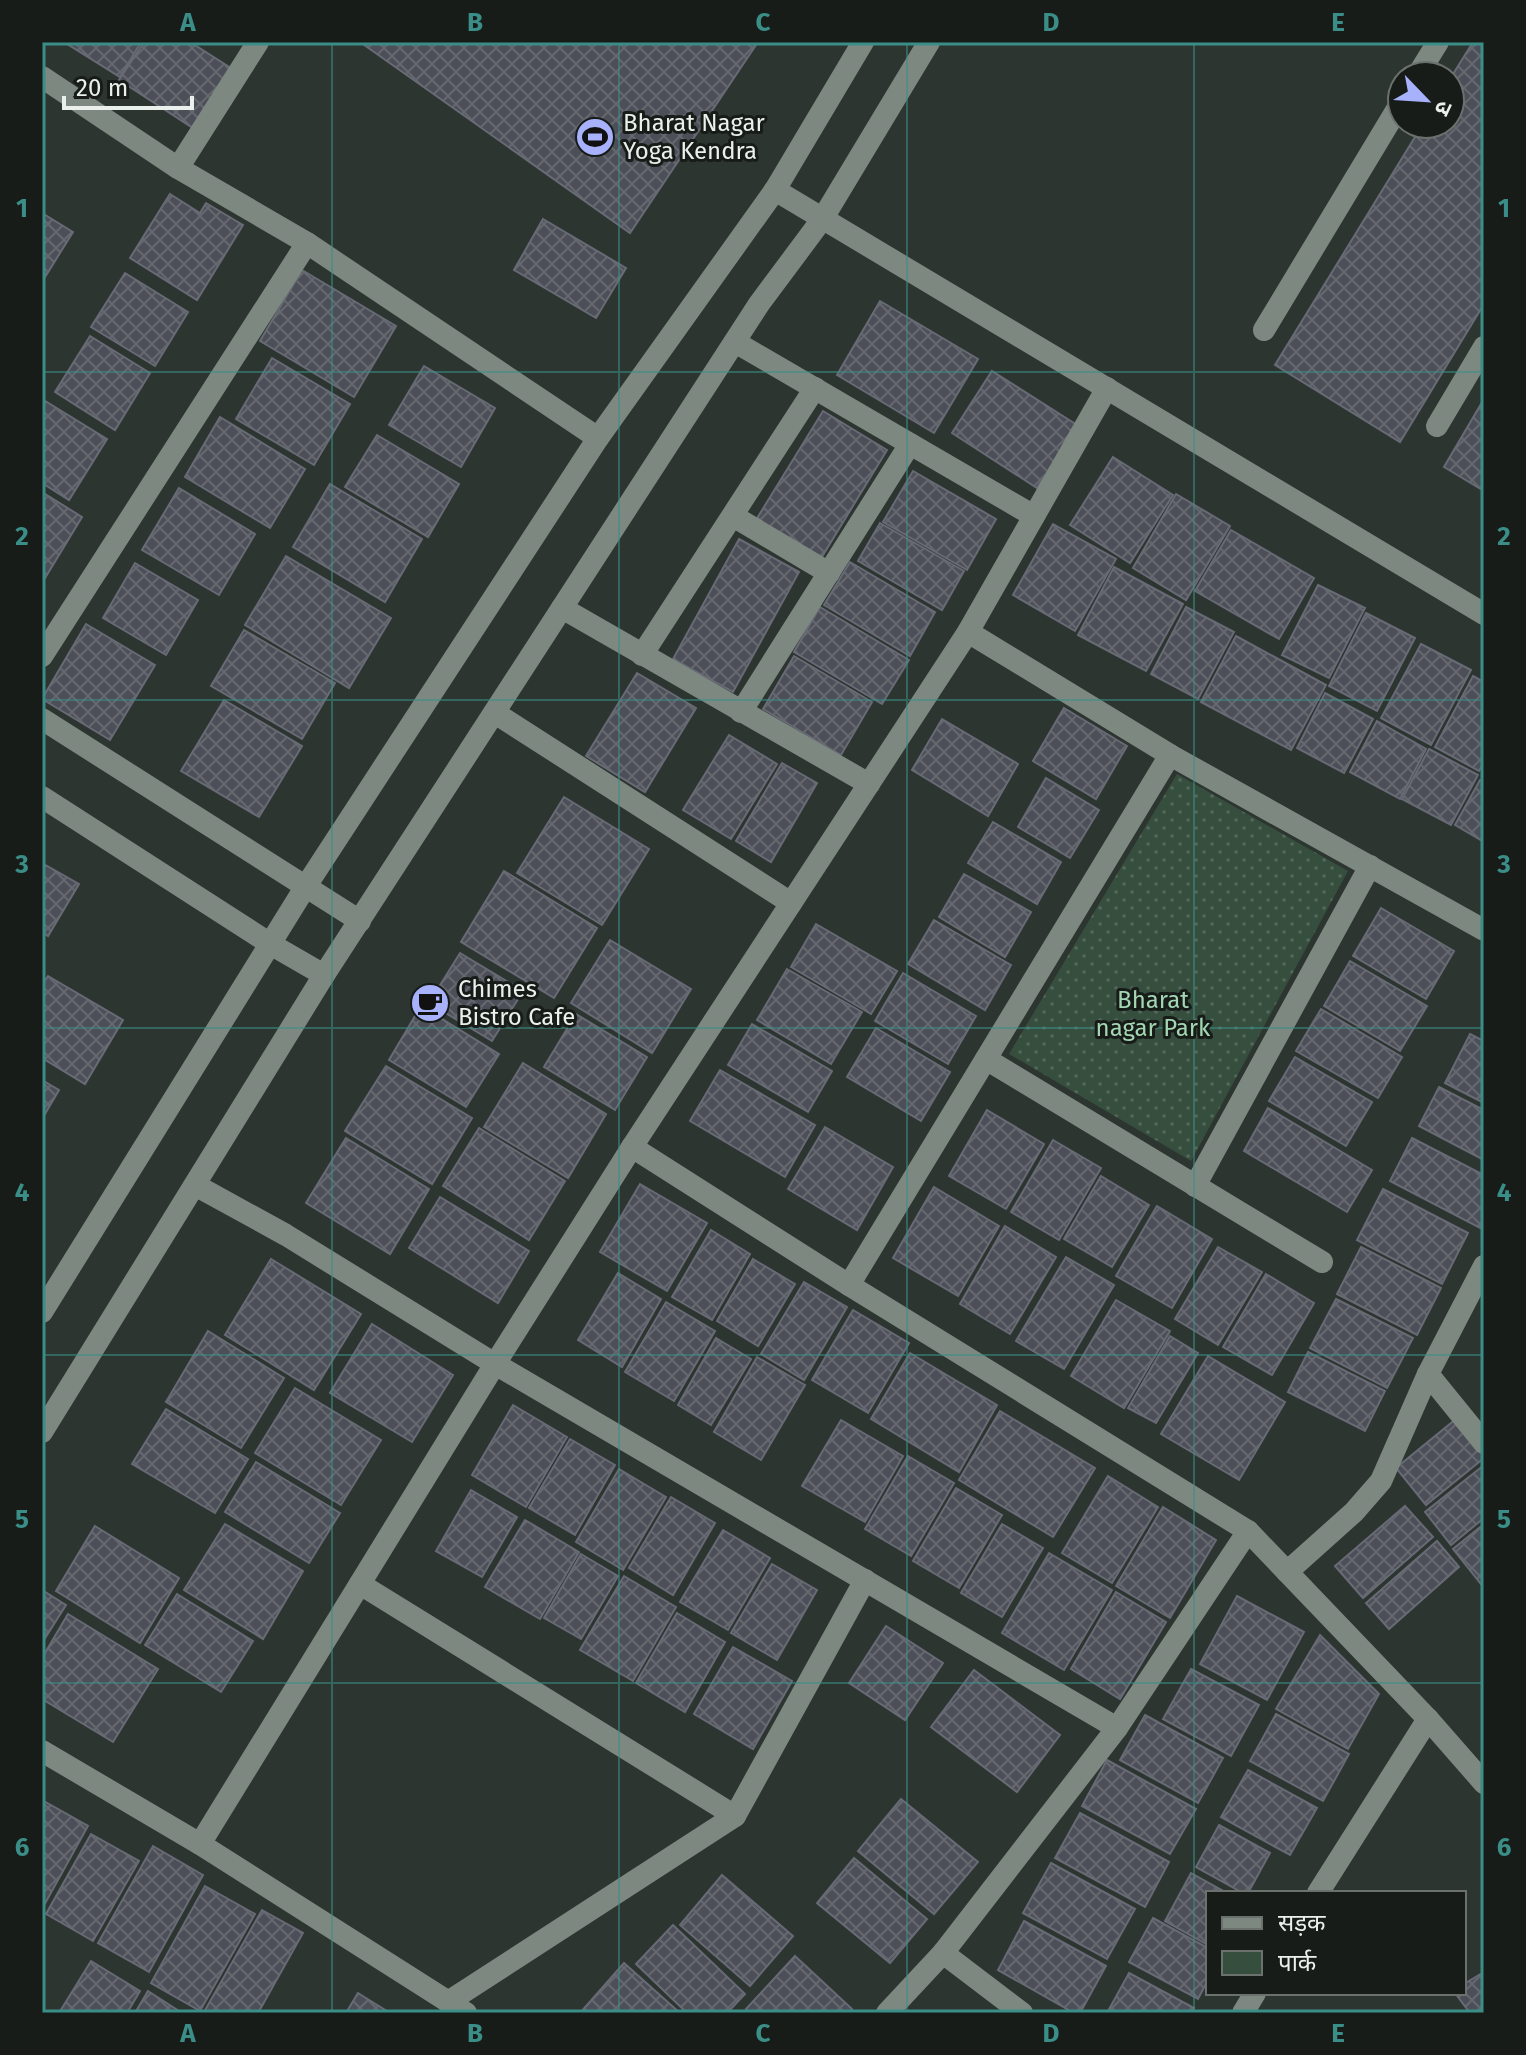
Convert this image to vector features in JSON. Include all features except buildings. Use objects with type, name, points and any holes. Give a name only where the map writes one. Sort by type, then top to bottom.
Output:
[{"type":"street","points":[[178,168],[258,42]]},
{"type":"street","points":[[42,1312],[306,886],[598,438],[775,190],[863,42]]},
{"type":"street","points":[[42,1432],[324,975],[759,304],[823,218],[929,42]]},
{"type":"street","points":[[1427,60],[1438,42]]},
{"type":"street","points":[[42,77],[178,168],[307,243],[598,438]]},
{"type":"street","points":[[1264,330],[1386,128]]},
{"type":"street","points":[[775,190],[1484,614]]},
{"type":"street","points":[[42,656],[307,243]]},
{"type":"street","points":[[735,342],[1034,516]]},
{"type":"street","points":[[1437,426],[1484,347]]},
{"type":"street","points":[[642,655],[815,388]]},
{"type":"street","points":[[200,1844],[632,1147],[968,632],[1107,388]]},
{"type":"street","points":[[741,712],[910,444]]},
{"type":"street","points":[[733,516],[829,573]]},
{"type":"street","points":[[562,608],[869,784]]},
{"type":"street","points":[[968,632],[1170,755],[1484,930]]},
{"type":"street","points":[[495,713],[791,903]]},
{"type":"street","points":[[42,719],[360,921]]},
{"type":"street","points":[[849,1285],[1170,755]]},
{"type":"street","points":[[42,797],[324,975]]},
{"type":"street","points":[[1195,1186],[1370,866]]},
{"type":"street","points":[[986,1059],[1322,1262]]},
{"type":"street","points":[[632,1147],[1248,1531],[1428,1719],[1484,1783]]},
{"type":"street","points":[[195,1185],[286,1235],[495,1364],[1117,1728]]},
{"type":"street","points":[[1287,1572],[1354,1512],[1381,1481],[1428,1374],[1484,1266]]},
{"type":"street","points":[[1428,1374],[1484,1443]]},
{"type":"street","points":[[887,2013],[943,1953],[1117,1728],[1248,1531]]},
{"type":"street","points":[[42,1751],[200,1844],[457,2008],[735,1816],[865,1580]]},
{"type":"street","points":[[360,1584],[735,1816]]},
{"type":"street","points":[[1319,1891],[1428,1719]]},
{"type":"street","points":[[943,1953],[1022,2013]]},
{"type":"street","points":[[1243,2013],[1254,1995]]},
{"type":"green space","name":"Bharat nagar Park","points":[[1177,774],[1348,871],[1191,1161],[1009,1054]]},
{"type":"place","name":"Bharat Nagar Yoga Kendra","points":[[595,137]]},
{"type":"place","name":"Chimes Bistro Cafe","points":[[430,1003]]}]
